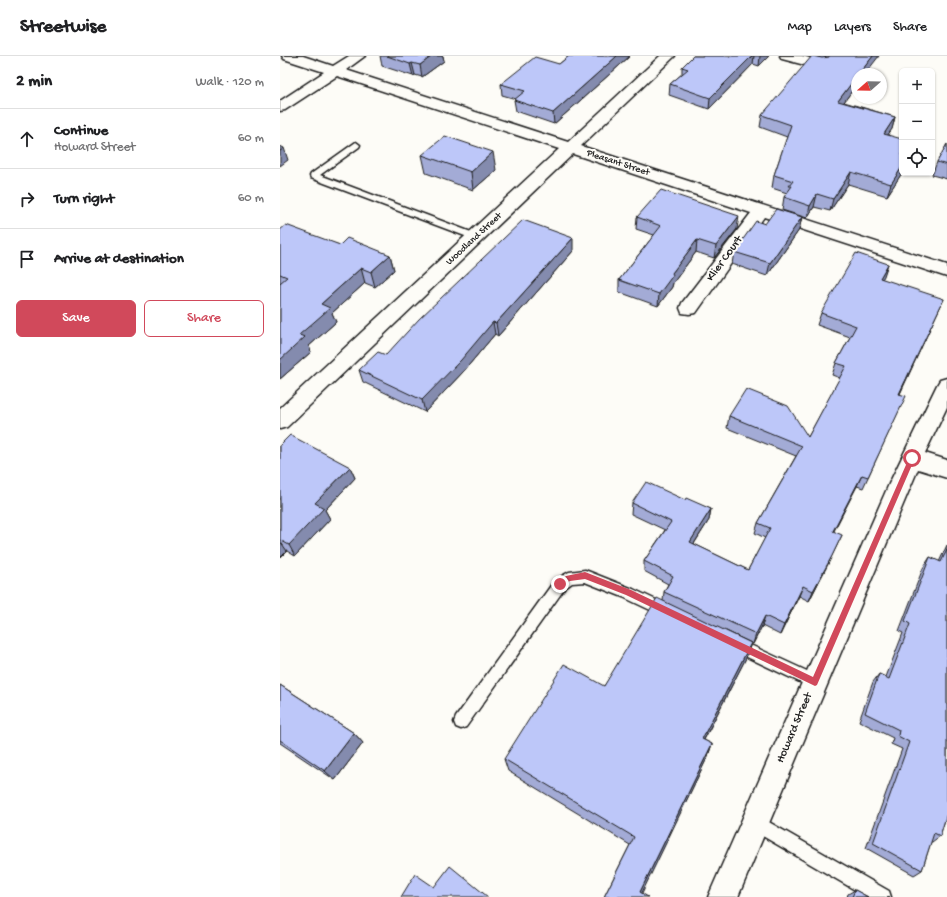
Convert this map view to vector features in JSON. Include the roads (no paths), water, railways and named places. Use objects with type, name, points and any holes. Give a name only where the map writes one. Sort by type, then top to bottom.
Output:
[{"type":"street","name":"Pleasant Street","points":[[289,56],[947,271]]},
{"type":"street","points":[[280,107],[358,56]]},
{"type":"street","name":"Woodland Street","points":[[280,421],[668,56]]},
{"type":"street","points":[[786,56],[820,65]]},
{"type":"street","name":"Klier Court","points":[[689,308],[761,210]]},
{"type":"street","name":"Howard Street","points":[[723,897],[912,458],[947,385]]},
{"type":"street","points":[[912,458],[947,470]]},
{"type":"lane","points":[[356,144],[314,176],[476,237]]},
{"type":"lane","points":[[462,722],[560,584],[569,578],[585,576],[628,592],[678,617]]},
{"type":"lane","points":[[721,637],[815,682]]},
{"type":"lane","points":[[755,822],[883,897]]}]
